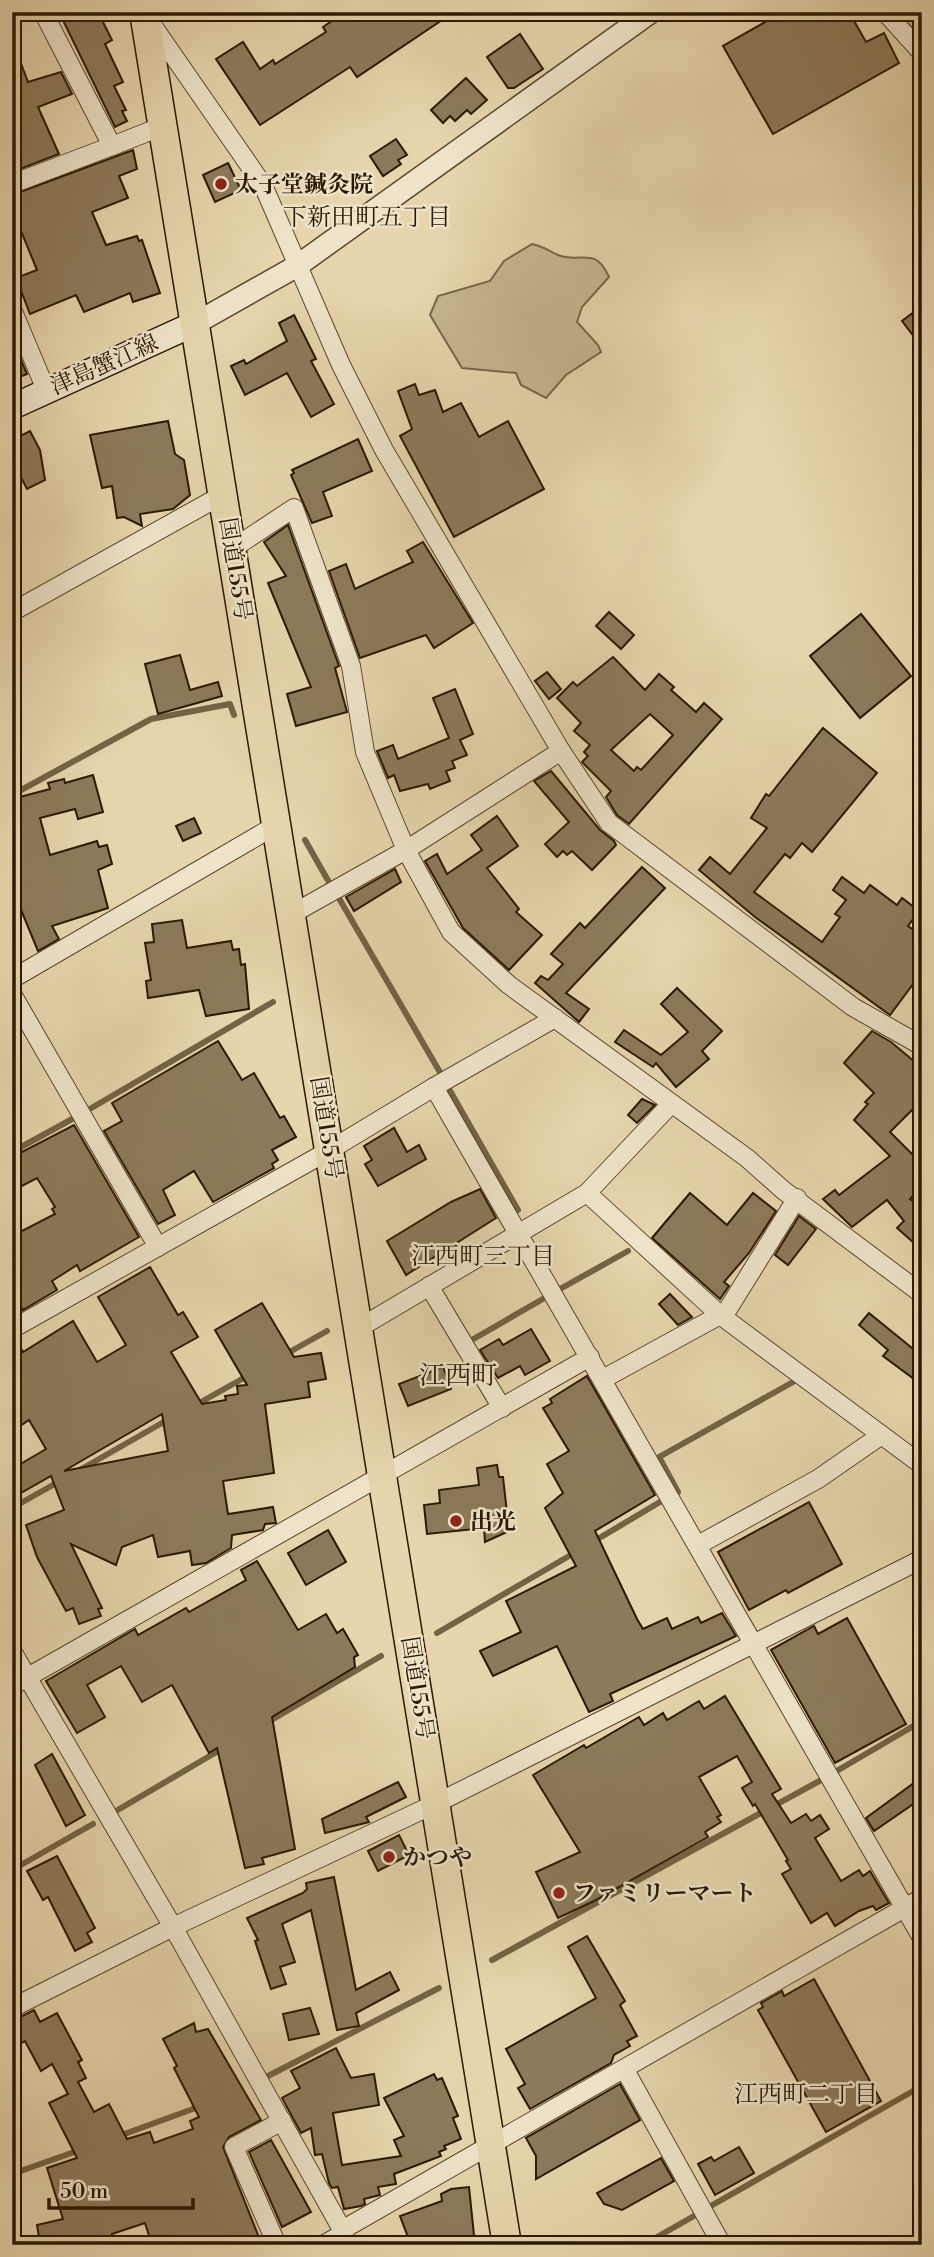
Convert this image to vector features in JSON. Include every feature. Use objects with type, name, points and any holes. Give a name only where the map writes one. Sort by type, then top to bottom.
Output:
[{"type":"highway","name":"国道155号","points":[[144,13],[507,2245]]},
{"type":"main road","name":"津島蟹江線","points":[[12,407],[196,323]]},
{"type":"street","points":[[43,12],[112,146]]},
{"type":"street","points":[[196,323],[297,266],[651,12]]},
{"type":"street","points":[[885,12],[922,53]]},
{"type":"street","points":[[144,13],[263,185],[341,365],[384,450],[561,751],[609,823],[853,1007],[922,1046]]},
{"type":"street","points":[[12,184],[163,126]]},
{"type":"street","points":[[12,309],[46,390]]},
{"type":"street","points":[[12,612],[224,495]]},
{"type":"street","points":[[232,549],[294,508],[351,666],[365,752],[406,850],[451,932],[509,985],[747,1158],[783,1190],[922,1294]]},
{"type":"street","points":[[292,914],[406,850],[561,751]]},
{"type":"street","points":[[12,979],[278,824]]},
{"type":"street","points":[[12,994],[158,1247]]},
{"type":"street","points":[[12,1329],[330,1150],[555,1018]]},
{"type":"street","points":[[434,1087],[922,1938]]},
{"type":"street","points":[[359,1328],[518,1232],[587,1194],[671,1104]]},
{"type":"street","points":[[587,1194],[722,1316],[922,1465]]},
{"type":"street","points":[[603,1379],[722,1316],[797,1198]]},
{"type":"street","points":[[429,1286],[502,1408]]},
{"type":"street","points":[[20,1682],[590,1357]]},
{"type":"street","points":[[698,1545],[818,1479],[880,1436]]},
{"type":"street","points":[[12,2008],[173,1927],[436,1802],[922,1559]]},
{"type":"street","points":[[12,1651],[20,1682],[173,1927],[344,2233],[323,2245]]},
{"type":"street","points":[[342,2230],[922,1898]]},
{"type":"street","points":[[625,2070],[722,2245]]},
{"type":"street","points":[[277,2245],[234,2147],[282,2122]]},
{"type":"shaded area","points":[[898,12],[922,12],[922,40]]},
{"type":"shaded area","points":[[532,244],[566,257],[593,258],[604,267],[609,277],[582,307],[577,322],[601,352],[566,375],[546,398],[521,385],[516,373],[462,368],[430,315],[438,296],[490,281],[504,261]]},
{"type":"building","points":[[59,12],[98,12],[112,40],[105,44],[123,82],[114,86],[126,110],[122,111],[127,121],[115,127]]},
{"type":"building","points":[[345,12],[454,12],[357,77],[350,67],[260,125],[216,59],[243,42],[260,69],[273,60],[275,64],[326,32],[323,27]]},
{"type":"building","points":[[783,12],[849,12],[866,42],[884,33],[899,63],[773,134],[723,46]]},
{"type":"building","points":[[520,34],[543,69],[514,88],[508,88],[487,57]]},
{"type":"building","points":[[14,45],[28,82],[61,72],[72,94],[38,107],[59,154],[12,172]]},
{"type":"building","points":[[466,78],[487,100],[471,114],[467,110],[455,121],[450,116],[443,123],[431,110]]},
{"type":"building","points":[[396,139],[407,155],[398,160],[401,164],[383,176],[370,156]]},
{"type":"building","points":[[133,150],[137,169],[119,176],[128,198],[92,212],[106,245],[137,236],[139,241],[142,240],[160,293],[133,302],[130,293],[84,312],[76,295],[30,314],[16,278],[37,270],[21,231],[12,195]]},
{"type":"building","points":[[228,163],[241,190],[215,202],[203,175]]},
{"type":"building","points":[[922,306],[922,347],[902,321]]},
{"type":"building","points":[[294,315],[316,359],[311,361],[334,404],[311,417],[287,373],[245,395],[231,366],[244,360],[246,364],[287,341],[279,323]]},
{"type":"building","points":[[12,339],[27,374],[12,380]]},
{"type":"building","points":[[415,384],[419,395],[435,390],[443,412],[461,403],[479,437],[508,421],[544,489],[454,537],[400,436],[412,429],[398,391]]},
{"type":"building","points":[[168,421],[175,454],[184,460],[190,495],[173,509],[140,514],[142,526],[124,517],[117,518],[112,486],[102,488],[90,435]]},
{"type":"building","points":[[30,431],[40,450],[45,480],[27,489],[12,460],[12,440]]},
{"type":"building","points":[[358,439],[372,471],[323,492],[332,516],[312,523],[291,475],[294,473],[292,470]]},
{"type":"building","points":[[288,525],[339,666],[335,668],[347,712],[296,726],[287,694],[311,687],[268,583],[286,576],[264,542]]},
{"type":"building","points":[[423,542],[473,623],[434,648],[426,635],[360,658],[329,571],[346,564],[355,589],[413,562],[407,551]]},
{"type":"building","points":[[609,612],[634,635],[621,649],[596,626]]},
{"type":"building","points":[[861,614],[911,676],[860,718],[810,656]]},
{"type":"building","points":[[180,655],[190,690],[218,682],[222,696],[158,714],[145,664]]},
{"type":"building","points":[[613,657],[645,690],[659,674],[674,687],[671,690],[696,712],[704,703],[722,719],[629,824],[617,815],[606,797],[611,791],[582,762],[588,756],[584,752],[590,745],[574,731],[581,723],[557,698],[573,682],[577,686]],"holes":[[[650,714],[673,735],[641,770],[637,767],[634,771],[611,750]]]},
{"type":"building","points":[[547,672],[561,689],[549,699],[535,681]]},
{"type":"building","points":[[455,689],[473,734],[460,740],[467,755],[452,761],[455,768],[446,771],[450,781],[430,789],[428,784],[400,791],[394,775],[388,778],[377,751],[393,745],[398,759],[449,738],[433,698]]},
{"type":"building","points":[[823,728],[877,773],[812,852],[802,843],[790,858],[785,854],[754,892],[822,942],[840,917],[835,914],[846,900],[833,890],[842,877],[864,893],[870,885],[897,905],[902,898],[919,911],[908,926],[922,936],[922,972],[890,1015],[755,917],[699,870],[710,857],[730,874],[767,828],[751,818],[766,794],[769,796]]},
{"type":"building","points":[[551,771],[600,830],[616,845],[592,870],[572,851],[567,855],[563,851],[557,857],[545,844],[569,822],[534,781]]},
{"type":"building","points":[[93,775],[103,812],[78,819],[75,809],[40,818],[50,855],[97,841],[99,847],[107,845],[112,864],[98,870],[108,908],[52,926],[59,939],[38,951],[12,888],[12,799],[50,789],[48,783],[64,779],[65,783]]},
{"type":"building","points":[[497,816],[518,846],[487,868],[519,909],[516,912],[542,935],[509,970],[463,928],[425,861],[437,854],[447,874],[482,850],[471,835]]},
{"type":"building","points":[[194,818],[201,833],[183,841],[176,826]]},
{"type":"building","points":[[642,867],[665,888],[566,993],[589,1009],[579,1022],[535,983],[541,976],[548,980],[563,964],[551,954],[580,923],[585,928]]},
{"type":"building","points":[[395,869],[401,882],[354,911],[346,897]]},
{"type":"building","points":[[182,920],[187,948],[231,941],[233,950],[239,949],[241,965],[245,964],[249,1009],[206,1016],[199,990],[148,998],[146,981],[151,980],[145,943],[154,942],[152,924]]},
{"type":"building","points":[[677,988],[722,1031],[702,1051],[709,1059],[676,1087],[656,1063],[653,1067],[615,1042],[624,1030],[661,1055],[688,1032],[661,1004]]},
{"type":"building","points":[[872,1031],[891,1042],[922,1068],[922,1100],[890,1132],[912,1154],[922,1144],[922,1186],[910,1199],[922,1209],[922,1250],[897,1228],[904,1221],[887,1200],[852,1227],[823,1199],[835,1190],[839,1195],[890,1156],[854,1120],[874,1093],[844,1063]]},
{"type":"building","points":[[218,1041],[242,1080],[254,1073],[280,1118],[284,1116],[296,1137],[272,1150],[278,1160],[272,1164],[274,1168],[213,1202],[194,1171],[163,1190],[175,1215],[158,1224],[104,1131],[122,1121],[112,1103]]},
{"type":"building","points":[[642,1099],[655,1105],[637,1123],[628,1115]]},
{"type":"building","points":[[74,1125],[139,1237],[80,1271],[77,1265],[52,1281],[57,1290],[23,1310],[19,1303],[12,1306],[12,1272],[20,1268],[12,1255],[12,1236],[55,1214],[52,1209],[55,1207],[37,1178],[20,1187],[12,1174],[12,1157]]},
{"type":"building","points":[[394,1128],[407,1152],[419,1145],[426,1159],[378,1186],[365,1164],[372,1160],[364,1146]]},
{"type":"building","points":[[480,1189],[496,1218],[406,1275],[387,1241],[451,1202]]},
{"type":"building","points":[[690,1193],[727,1225],[753,1193],[776,1211],[749,1253],[724,1282],[729,1286],[720,1299],[652,1238]]},
{"type":"building","points":[[799,1216],[816,1229],[788,1265],[775,1255]]},
{"type":"building","points":[[150,1267],[178,1315],[183,1312],[198,1337],[171,1352],[202,1404],[226,1400],[225,1396],[238,1394],[237,1386],[247,1385],[215,1330],[262,1303],[294,1357],[321,1353],[326,1379],[308,1382],[310,1397],[265,1404],[274,1473],[223,1481],[228,1514],[273,1507],[276,1523],[265,1524],[263,1530],[232,1535],[231,1548],[206,1563],[192,1565],[190,1551],[158,1557],[153,1535],[122,1547],[116,1565],[71,1544],[102,1608],[98,1609],[101,1616],[79,1624],[73,1608],[66,1611],[37,1557],[26,1525],[64,1510],[51,1476],[12,1498],[12,1469],[46,1449],[29,1420],[20,1426],[12,1411],[12,1340],[16,1339],[23,1352],[73,1321],[97,1362],[126,1345],[98,1297]],"holes":[[[162,1414],[168,1451],[64,1471]]]},
{"type":"building","points":[[670,1294],[692,1317],[678,1325],[659,1304]]},
{"type":"building","points":[[869,1313],[917,1352],[915,1354],[922,1359],[922,1385],[883,1356],[888,1350],[859,1325]]},
{"type":"building","points":[[531,1329],[550,1361],[525,1375],[520,1366],[498,1378],[480,1350],[499,1339],[503,1345]]},
{"type":"building","points":[[443,1367],[451,1389],[408,1406],[399,1384]]},
{"type":"building","points":[[587,1376],[655,1495],[595,1531],[637,1619],[643,1629],[667,1618],[672,1629],[698,1617],[701,1623],[722,1613],[736,1636],[610,1694],[613,1701],[589,1712],[557,1646],[493,1676],[480,1651],[521,1632],[506,1601],[576,1566],[545,1508],[563,1493],[547,1464],[569,1451],[543,1408],[552,1403],[550,1399]]},
{"type":"building","points":[[497,1465],[499,1477],[503,1477],[509,1531],[485,1542],[484,1528],[427,1534],[424,1505],[440,1503],[439,1490],[479,1485],[477,1468]]},
{"type":"building","points":[[809,1502],[842,1564],[749,1610],[718,1552]]},
{"type":"building","points":[[328,1530],[346,1562],[306,1585],[288,1553]]},
{"type":"building","points":[[257,1561],[298,1630],[326,1614],[337,1633],[343,1629],[358,1655],[354,1657],[355,1667],[272,1717],[295,1849],[262,1858],[264,1864],[245,1868],[217,1748],[209,1753],[172,1685],[142,1702],[121,1666],[87,1685],[105,1717],[77,1733],[46,1681],[135,1629],[138,1635],[186,1608],[189,1612],[246,1580],[241,1570]]},
{"type":"building","points":[[847,1618],[906,1724],[835,1763],[771,1650],[814,1626],[818,1634]]},
{"type":"building","points":[[725,1696],[781,1789],[772,1794],[791,1823],[806,1814],[811,1821],[820,1815],[829,1829],[815,1838],[841,1881],[859,1870],[863,1876],[870,1871],[889,1903],[876,1910],[873,1906],[859,1911],[835,1926],[827,1913],[811,1923],[782,1874],[791,1869],[786,1861],[788,1860],[755,1804],[753,1806],[742,1788],[752,1782],[737,1756],[699,1777],[721,1815],[717,1817],[721,1822],[705,1832],[708,1837],[558,1918],[536,1872],[580,1852],[533,1775],[639,1717],[644,1725],[663,1713],[667,1720],[699,1701],[704,1709]]},
{"type":"building","points":[[52,1754],[85,1815],[66,1826],[35,1765]]},
{"type":"building","points":[[922,1777],[922,1798],[874,1831],[866,1818]]},
{"type":"building","points":[[398,1782],[406,1797],[366,1817],[369,1822],[325,1833],[322,1819]]},
{"type":"building","points":[[399,1835],[409,1855],[378,1871],[368,1851]]},
{"type":"building","points":[[57,1856],[95,1928],[87,1933],[92,1942],[75,1951],[48,1897],[43,1900],[27,1871]]},
{"type":"building","points":[[334,1877],[356,1990],[390,1972],[399,1990],[356,2013],[359,2026],[337,2030],[311,1910],[282,1924],[295,1962],[280,1967],[286,1984],[271,1989],[255,1941],[258,1940],[247,1918],[303,1893],[307,1889],[306,1883]]},
{"type":"building","points":[[587,1936],[625,2001],[620,2005],[637,2036],[627,2041],[630,2046],[614,2055],[611,2063],[530,2109],[518,2088],[525,2084],[506,2049],[596,1998],[568,1947]]},
{"type":"building","points":[[814,1979],[881,2101],[826,2132],[758,2010],[763,2007],[761,2003],[782,1991],[784,1996]]},
{"type":"building","points":[[310,2008],[319,2034],[289,2040],[283,2014]]},
{"type":"building","points":[[34,2010],[40,2022],[57,2013],[82,2060],[78,2062],[86,2078],[78,2082],[94,2112],[109,2104],[127,2139],[150,2132],[154,2143],[193,2129],[190,2121],[199,2117],[174,2068],[177,2066],[163,2039],[194,2023],[196,2032],[208,2029],[261,2120],[229,2137],[223,2147],[262,2245],[230,2245],[229,2237],[207,2245],[152,2245],[145,2223],[112,2234],[114,2242],[104,2245],[70,2245],[68,2236],[40,2243],[37,2225],[63,2219],[47,2168],[77,2158],[49,2103],[68,2094],[52,2064],[41,2071],[25,2041],[12,2048],[12,2021]]},
{"type":"building","points":[[336,2048],[351,2078],[374,2074],[379,2105],[333,2113],[342,2165],[401,2156],[394,2140],[404,2136],[384,2098],[434,2074],[437,2080],[442,2078],[458,2116],[453,2118],[461,2139],[444,2146],[446,2149],[439,2152],[441,2156],[394,2174],[396,2184],[378,2187],[380,2195],[364,2199],[365,2204],[344,2209],[338,2187],[332,2188],[329,2183],[322,2154],[315,2155],[311,2128],[301,2133],[282,2098],[300,2088],[291,2071]]},
{"type":"building","points":[[620,2084],[640,2120],[536,2179],[536,2156],[526,2138]]},
{"type":"building","points":[[271,2140],[311,2212],[282,2227],[249,2152]]},
{"type":"building","points":[[739,2147],[754,2173],[715,2195],[698,2164],[711,2157],[714,2161]]},
{"type":"building","points":[[661,2158],[674,2181],[622,2210],[604,2204],[597,2193]]},
{"type":"building","points":[[469,2187],[475,2245],[411,2245],[400,2216],[442,2201],[441,2194],[451,2189]]},
{"type":"waterway","points":[[12,795],[151,719],[230,704],[234,715]]},
{"type":"waterway","points":[[305,840],[330,884]]},
{"type":"waterway","points":[[340,900],[441,1074]]},
{"type":"waterway","points":[[88,1110],[273,1002]]},
{"type":"waterway","points":[[449,1089],[518,1210]]},
{"type":"waterway","points":[[12,1152],[74,1118]]},
{"type":"waterway","points":[[560,1289],[628,1251]]},
{"type":"waterway","points":[[467,1336],[470,1341],[548,1296]]},
{"type":"waterway","points":[[286,1354],[327,1331]]},
{"type":"waterway","points":[[194,1406],[249,1375]]},
{"type":"waterway","points":[[678,1492],[659,1457],[793,1382]]},
{"type":"waterway","points":[[78,1471],[169,1419]]},
{"type":"waterway","points":[[12,1508],[60,1481]]},
{"type":"waterway","points":[[591,1543],[665,1499]]},
{"type":"waterway","points":[[437,1633],[576,1552]]},
{"type":"waterway","points":[[268,1722],[381,1656]]},
{"type":"waterway","points":[[835,1772],[922,1721]]},
{"type":"waterway","points":[[116,1811],[225,1747]]},
{"type":"waterway","points":[[492,1960],[823,1779]]},
{"type":"waterway","points":[[12,1870],[93,1824]]},
{"type":"waterway","points":[[268,2076],[439,1988]]},
{"type":"waterway","points":[[709,2207],[922,2086]]},
{"type":"waterway","points":[[119,2136],[201,2106]]},
{"type":"waterway","points":[[12,2174],[80,2150]]},
{"type":"waterway","points":[[643,2245],[694,2216]]},
{"type":"place","name":"太子堂鍼灸院","points":[[221,184]]},
{"type":"place","name":"出光","points":[[456,1521]]},
{"type":"place","name":"かつや","points":[[389,1857]]},
{"type":"place","name":"ファミリーマート","points":[[559,1893]]},
{"type":"district","name":"下新田町五丁目","points":[[367,217]]},
{"type":"district","name":"江西町三丁目","points":[[483,1256]]},
{"type":"district","name":"江西町","points":[[458,1375]]},
{"type":"district","name":"江西町二丁目","points":[[806,2094]]}]
